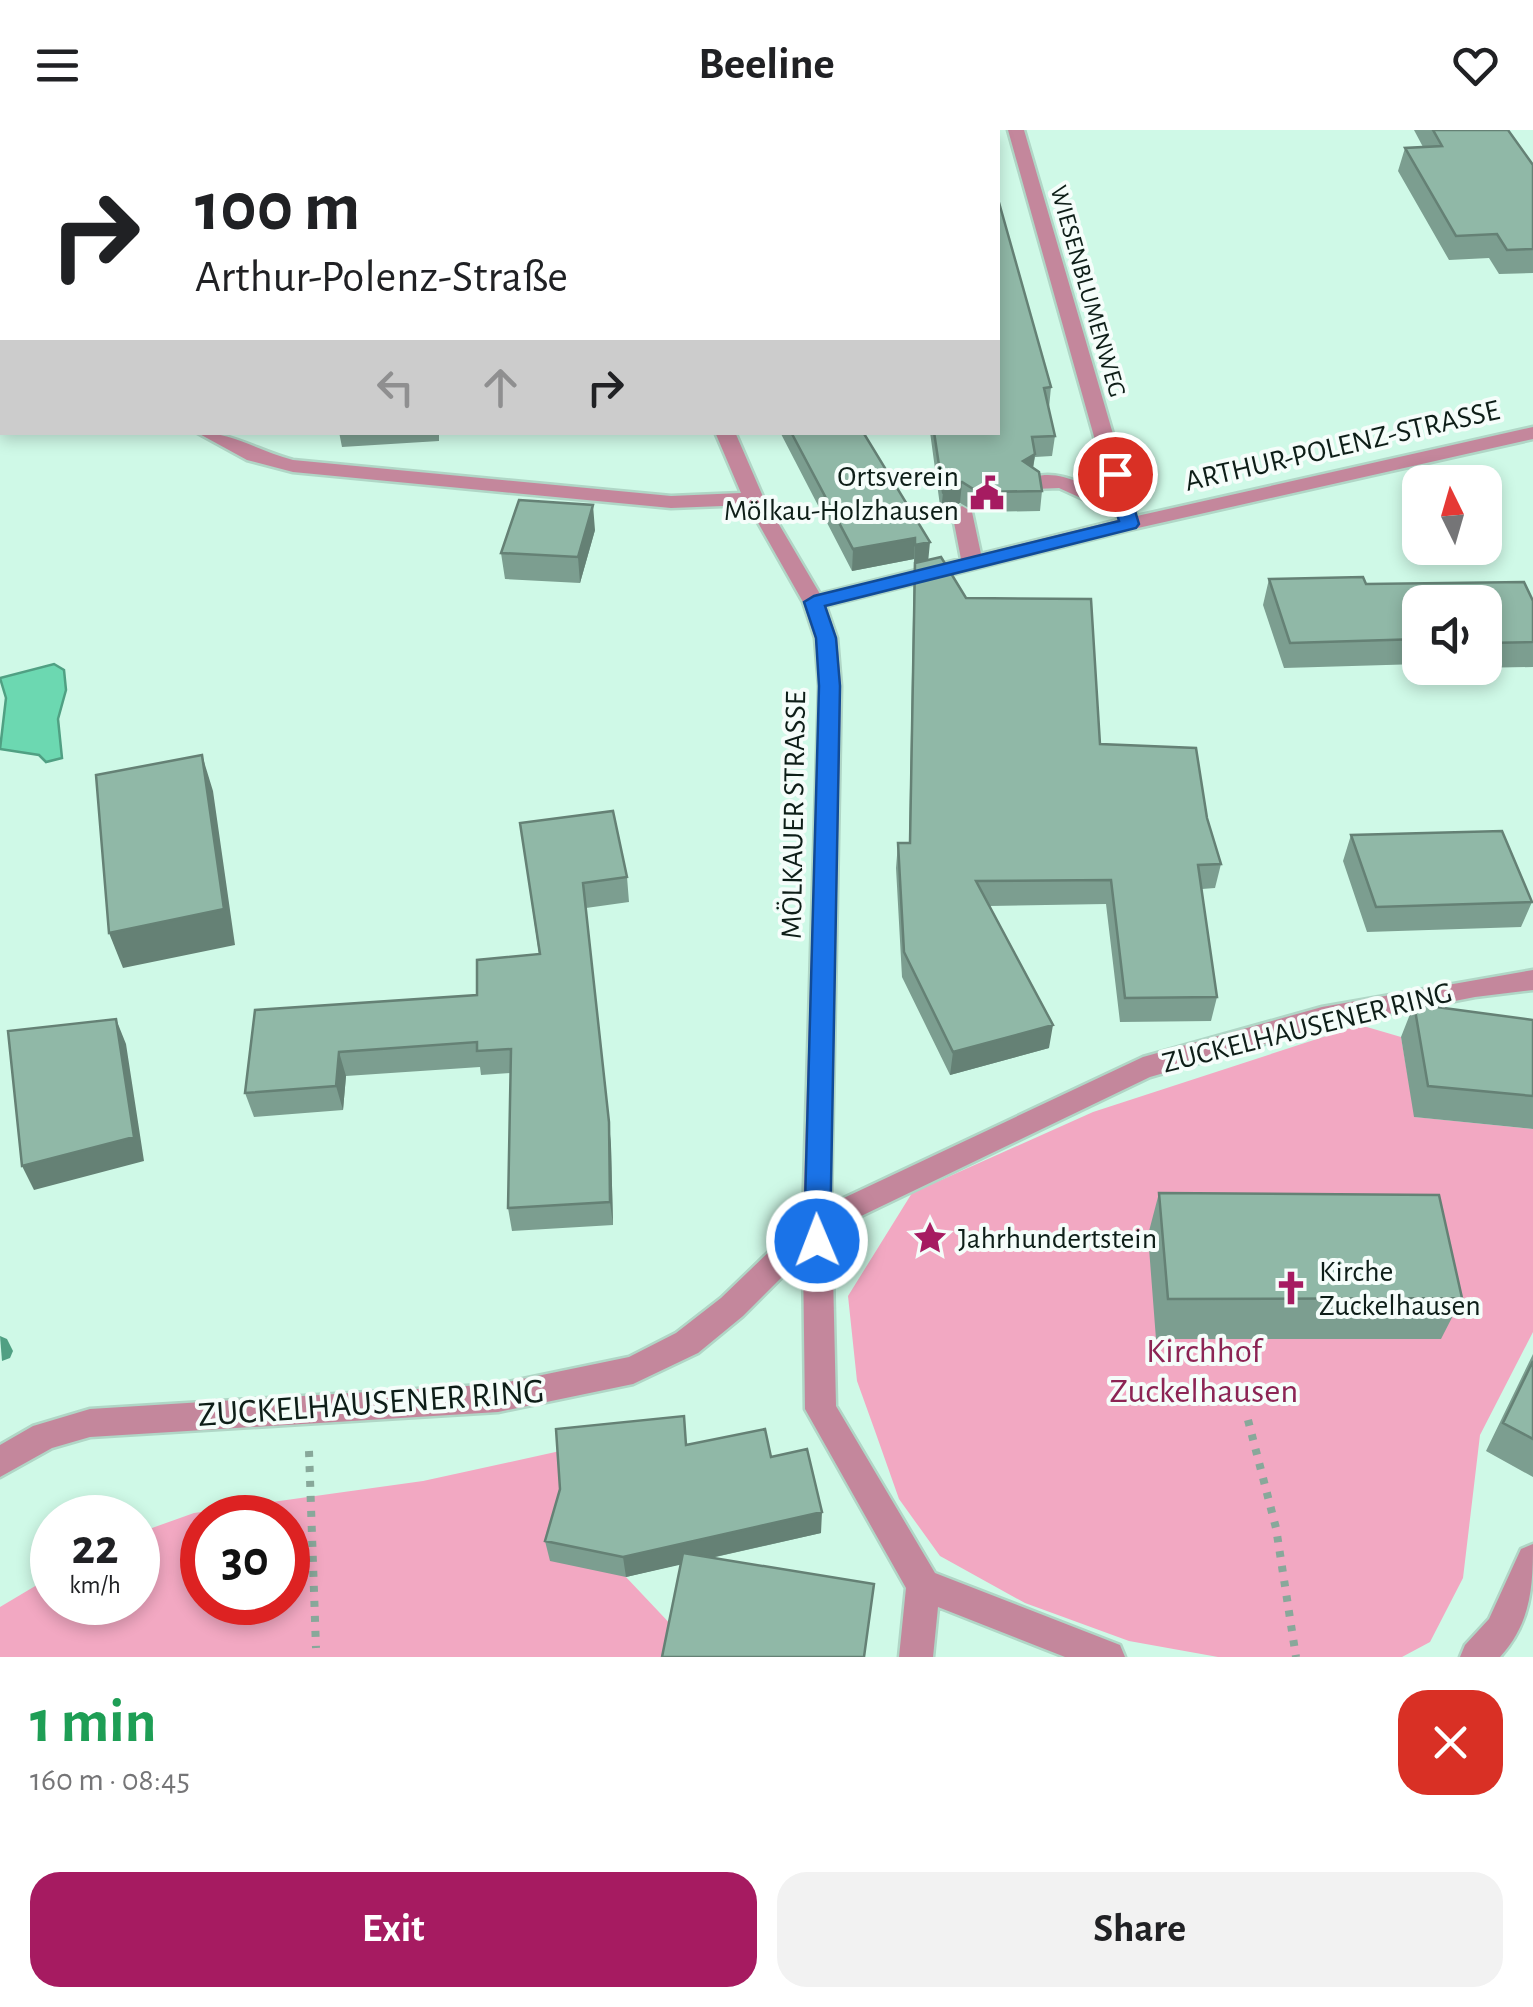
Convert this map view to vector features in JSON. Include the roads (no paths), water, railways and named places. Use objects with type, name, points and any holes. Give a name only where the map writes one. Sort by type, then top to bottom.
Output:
[{"type":"street","name":"WIESENBLUMENWEG","points":[[1016,130],[1127,517]]},
{"type":"street","name":"ARTHUR-POLENZ-STRASSE","points":[[814,602],[972,564],[1127,517],[1533,433]]},
{"type":"street","points":[[210,435],[254,456],[293,466],[671,502],[754,498]]},
{"type":"street","name":"MÖLKAUER STRASSE","points":[[726,435],[754,498],[814,602],[826,638],[830,686],[816,1224]]},
{"type":"street","points":[[1034,483],[1062,482],[1127,517]]},
{"type":"street","points":[[962,512],[972,564]]},
{"type":"street","name":"ZUCKELHAUSENER RING","points":[[0,1462],[44,1436],[90,1423],[498,1398],[633,1370],[687,1342],[732,1307],[816,1224],[1143,1068],[1322,1018],[1475,987],[1533,980]]},
{"type":"street","points":[[816,1224],[820,1409],[923,1584],[916,1657]]},
{"type":"street","points":[[1478,1657],[1501,1631],[1533,1560]]},
{"type":"street","points":[[923,1584],[1108,1657]]},
{"type":"waterway","points":[[0,1346],[2,1351]]},
{"type":"place","name":"Ortsverein Mölkau-Holzhausen","points":[[987,493]]},
{"type":"place","name":"Jahrhundertstein","points":[[930,1238]]},
{"type":"place","name":"Kirche Zuckelhausen","points":[[1291,1288]]},
{"type":"park label","name":"Kirchhof Zuckelhausen","points":[[1204,1370]]}]
